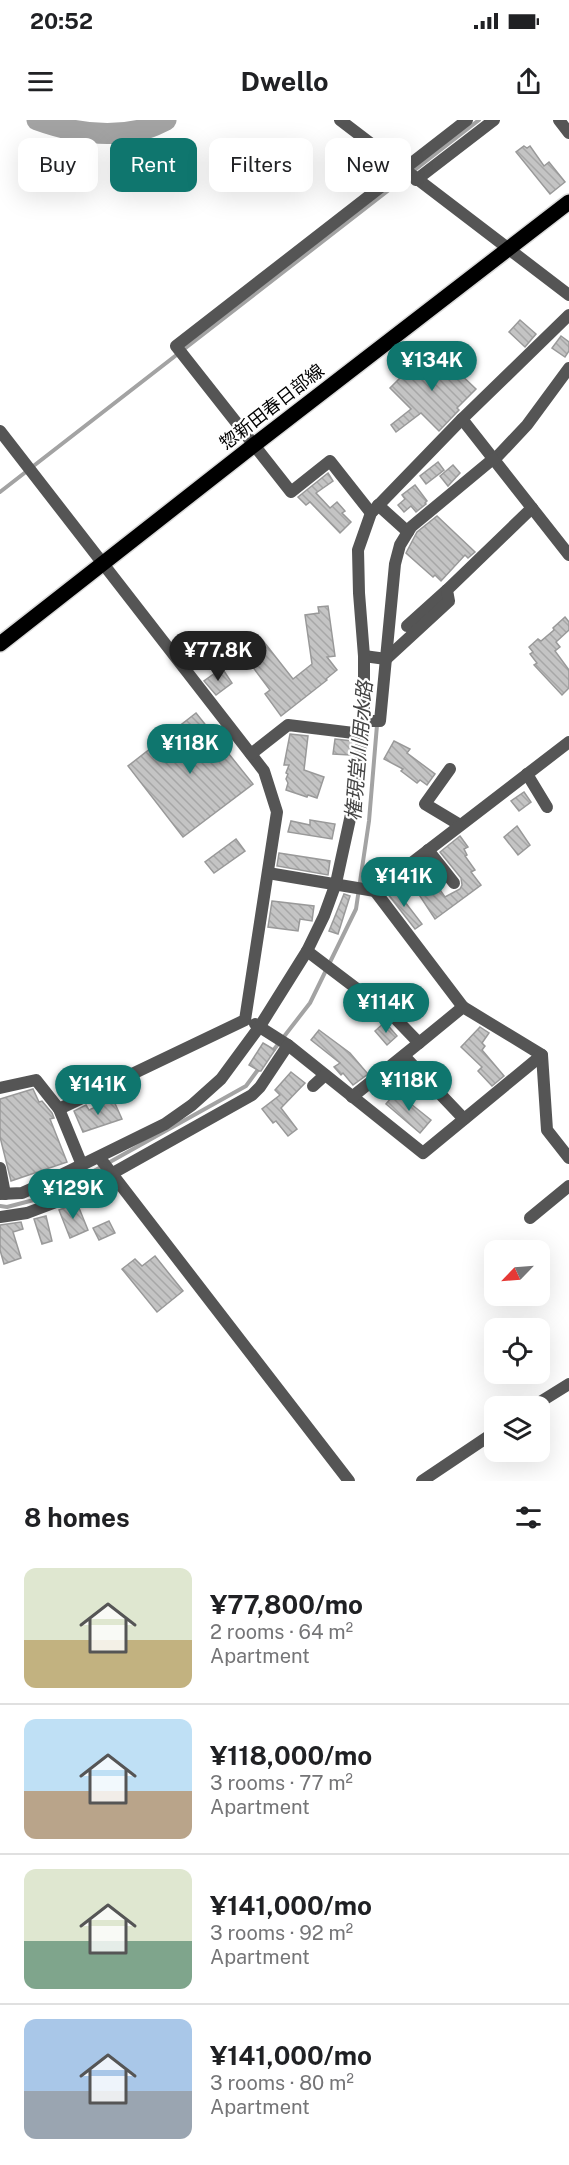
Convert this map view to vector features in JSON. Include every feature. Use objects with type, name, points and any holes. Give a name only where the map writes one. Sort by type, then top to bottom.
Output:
[{"type":"main road","name":"惣新田春日部線","points":[[0,644],[569,202]]},
{"type":"street","points":[[340,120],[363,138]]},
{"type":"street","points":[[411,164],[467,120]]},
{"type":"street","points":[[416,180],[494,120]]},
{"type":"street","points":[[559,120],[569,133]]},
{"type":"street","points":[[411,176],[569,295]]},
{"type":"street","points":[[376,192],[176,346],[291,492],[330,461],[374,509],[408,532]]},
{"type":"street","points":[[0,1168],[2,1194],[22,1193],[165,1124],[192,1105],[221,1079],[260,1026],[307,951],[336,883],[355,796],[364,721],[364,656],[358,550],[374,509],[569,315]]},
{"type":"street","points":[[364,721],[380,721],[396,555],[408,532],[411,527],[516,438],[569,368]]},
{"type":"street","points":[[462,419],[569,555]]},
{"type":"street","points":[[0,431],[264,771],[278,812],[245,1020]]},
{"type":"street","points":[[407,626],[532,508]]},
{"type":"street","points":[[386,659],[449,601],[447,590]]},
{"type":"street","points":[[364,656],[386,659]]},
{"type":"street","points":[[251,754],[288,725],[362,734]]},
{"type":"street","points":[[375,891],[569,741]]},
{"type":"street","points":[[450,769],[425,804],[460,825]]},
{"type":"street","points":[[527,774],[547,807]]},
{"type":"street","points":[[429,850],[454,883]]},
{"type":"street","points":[[268,873],[375,891],[463,1006],[542,1055]]},
{"type":"street","points":[[307,951],[394,1017],[419,1043]]},
{"type":"street","points":[[352,1097],[463,1006]]},
{"type":"street","points":[[59,1109],[245,1020],[260,1026],[288,1045],[423,1153],[542,1055]]},
{"type":"street","points":[[0,1217],[27,1213],[72,1196],[252,1095],[260,1087],[288,1045]]},
{"type":"street","points":[[542,1055],[547,1130],[569,1158]]},
{"type":"street","points":[[404,1056],[464,1119]]},
{"type":"street","points":[[313,1086],[325,1075]]},
{"type":"street","points":[[0,1088],[36,1080],[59,1109],[82,1165]]},
{"type":"street","points":[[99,1157],[349,1481]]},
{"type":"street","points":[[530,1218],[569,1186]]},
{"type":"street","points":[[22,1193],[27,1213]]},
{"type":"street","points":[[550,1396],[569,1384]]},
{"type":"street","points":[[422,1481],[484,1439]]},
{"type":"building","points":[[524,146],[527,148],[530,146],[544,166],[549,162],[565,182],[550,194],[516,152]]},
{"type":"building","points":[[520,320],[536,334],[525,347],[509,332]]},
{"type":"building","points":[[561,336],[569,342],[569,351],[565,357],[552,348]]},
{"type":"building","points":[[435,350],[476,389],[439,431],[421,413],[396,432],[391,425],[411,409],[390,388],[406,372],[411,376]]},
{"type":"building","points":[[438,462],[444,470],[426,484],[420,476]]},
{"type":"building","points":[[453,465],[460,473],[448,486],[440,476]]},
{"type":"building","points":[[328,473],[333,481],[316,493],[330,508],[337,502],[345,511],[342,513],[351,522],[340,533],[310,502],[306,505],[298,497]]},
{"type":"building","points":[[415,485],[427,501],[426,504],[416,512],[411,506],[404,512],[398,505],[405,499],[402,495]]},
{"type":"building","points":[[437,516],[475,552],[468,558],[465,555],[441,581],[435,575],[433,577],[406,553],[417,532]]},
{"type":"building","points":[[328,606],[335,656],[327,657],[337,670],[281,716],[265,694],[270,690],[249,662],[259,655],[255,649],[264,642],[293,679],[312,664],[305,615],[319,613],[318,607]]},
{"type":"building","points":[[565,617],[569,622],[569,630],[556,642],[560,647],[555,651],[569,670],[569,688],[562,695],[534,665],[537,663],[530,654],[533,652],[529,647],[538,639],[541,641]]},
{"type":"building","points":[[222,668],[232,683],[216,695],[204,681]]},
{"type":"building","points":[[196,713],[253,784],[183,837],[128,766]]},
{"type":"building","points":[[290,734],[308,736],[304,770],[324,777],[317,798],[286,790],[288,774],[286,773],[289,765],[284,765]]},
{"type":"building","points":[[335,739],[352,741],[350,755],[333,754]]},
{"type":"building","points":[[394,741],[410,749],[407,753],[435,774],[427,785],[420,780],[417,783],[401,771],[403,769],[384,759]]},
{"type":"building","points":[[524,792],[531,802],[519,811],[511,801]]},
{"type":"building","points":[[310,820],[335,824],[332,839],[288,832],[291,821],[310,825]]},
{"type":"building","points":[[517,826],[530,845],[518,855],[504,837]]},
{"type":"building","points":[[460,836],[468,847],[464,849],[467,855],[465,856],[475,870],[471,872],[481,885],[435,919],[408,878],[430,865],[438,876],[433,880],[445,897],[460,889],[461,878],[440,852]]},
{"type":"building","points":[[236,839],[245,851],[214,873],[205,862]]},
{"type":"building","points":[[279,853],[330,861],[328,875],[277,866]]},
{"type":"building","points":[[392,888],[422,924],[415,929],[387,893]]},
{"type":"building","points":[[344,894],[350,896],[338,934],[329,931]]},
{"type":"building","points":[[272,901],[314,906],[312,921],[300,919],[298,931],[268,927]]},
{"type":"building","points":[[385,1022],[397,1036],[387,1045],[375,1031]]},
{"type":"building","points":[[480,1027],[489,1033],[482,1043],[485,1046],[482,1050],[504,1076],[492,1086],[478,1071],[482,1067],[461,1047]]},
{"type":"building","points":[[319,1030],[350,1053],[368,1074],[353,1085],[343,1073],[341,1075],[334,1067],[340,1063],[311,1040]]},
{"type":"building","points":[[263,1043],[275,1050],[259,1071],[249,1065]]},
{"type":"building","points":[[291,1072],[305,1083],[281,1108],[297,1129],[288,1136],[262,1109],[280,1095],[275,1090]]},
{"type":"building","points":[[33,1089],[39,1102],[42,1101],[52,1113],[54,1118],[50,1119],[67,1162],[11,1181],[0,1137],[0,1099]]},
{"type":"building","points":[[396,1092],[431,1120],[420,1133],[386,1104]]},
{"type":"building","points":[[113,1099],[122,1119],[83,1132],[74,1111],[86,1105],[89,1110]]},
{"type":"building","points":[[77,1203],[88,1230],[70,1238],[59,1210]]},
{"type":"building","points":[[46,1216],[52,1241],[42,1244],[34,1219]]},
{"type":"building","points":[[109,1221],[115,1233],[99,1240],[93,1228]]},
{"type":"building","points":[[21,1222],[23,1229],[13,1232],[21,1258],[4,1264],[0,1250],[0,1225]]},
{"type":"building","points":[[155,1256],[183,1291],[157,1312],[122,1269],[135,1259],[142,1266]]},
{"type":"waterway","points":[[37,120],[75,131],[101,134],[143,129],[166,120]]},
{"type":"waterway","points":[[0,492],[479,120]]},
{"type":"waterway","name":"権現堂川用水路","points":[[272,1052],[310,1003],[356,909],[369,821],[377,725]]},
{"type":"waterway","name":"権現堂川用水路","points":[[0,1206],[7,1207],[49,1196],[246,1086],[260,1067]]}]
